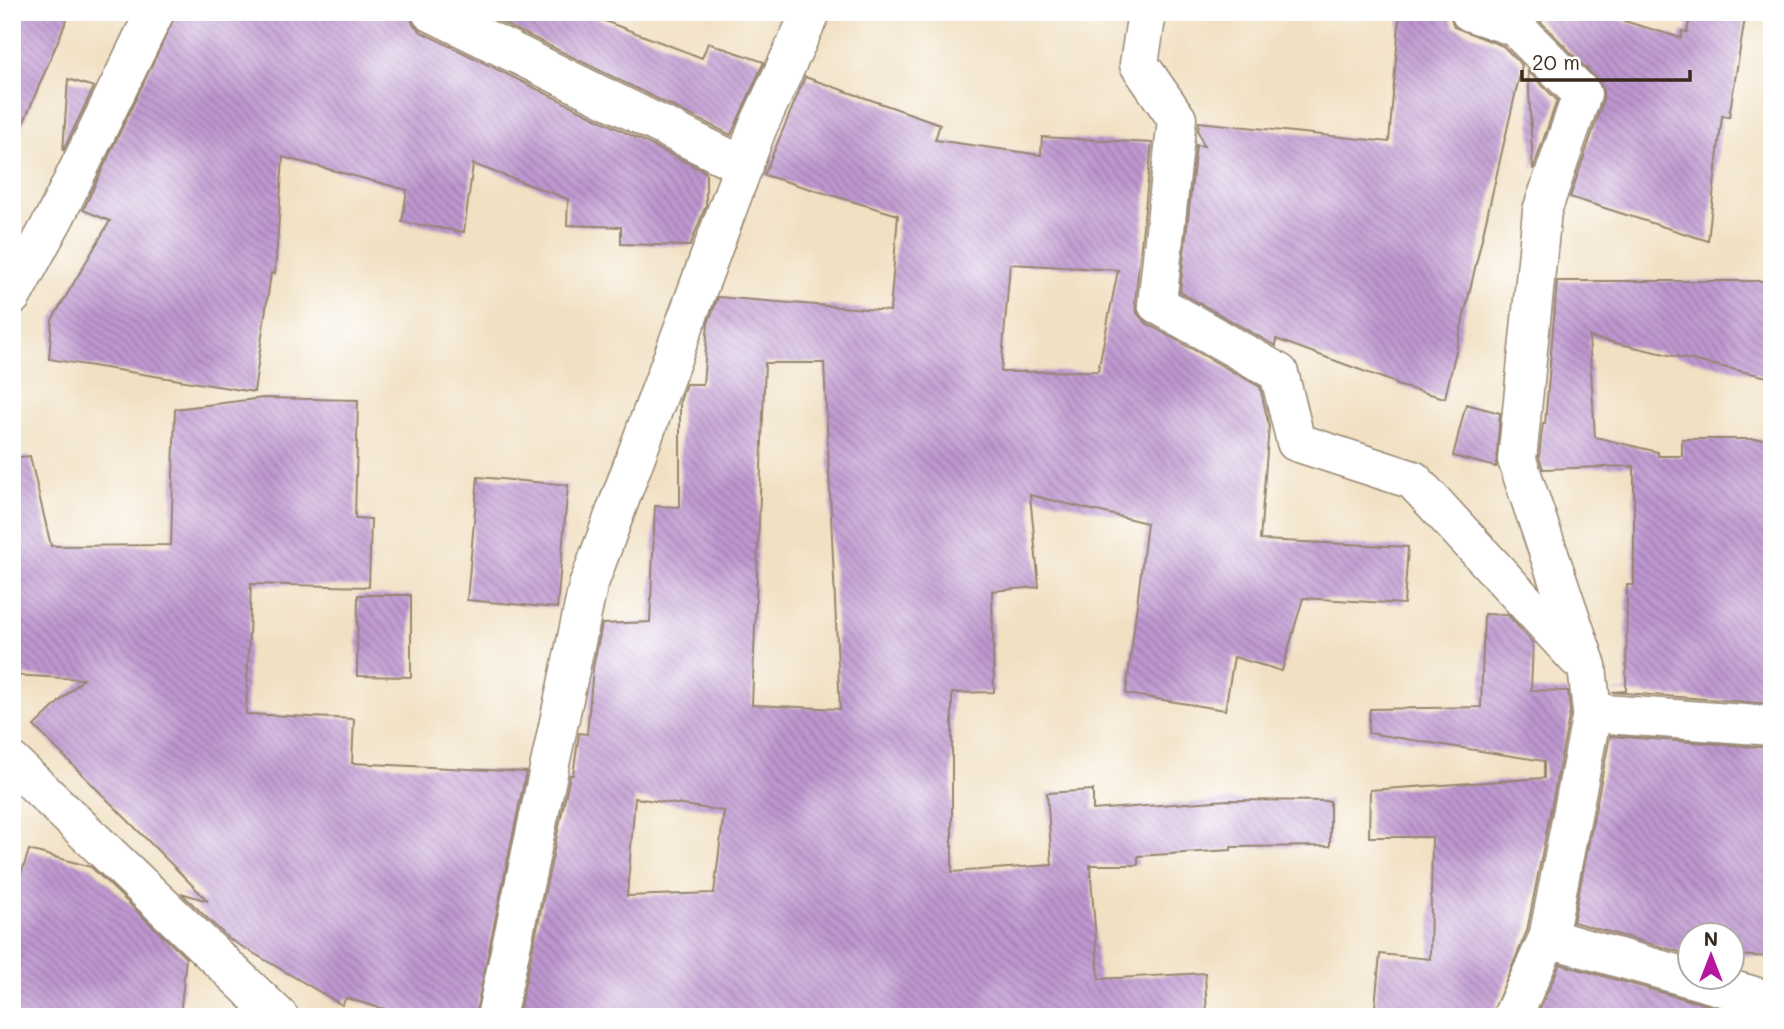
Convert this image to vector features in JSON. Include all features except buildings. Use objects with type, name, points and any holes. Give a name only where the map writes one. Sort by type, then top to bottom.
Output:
[{"type":"street","points":[[12,296],[56,215],[155,12]]},
{"type":"street","points":[[431,12],[744,166]]},
{"type":"street","points":[[496,1017],[588,586],[757,129],[811,12]]},
{"type":"street","points":[[1147,12],[1139,64],[1177,119],[1157,304],[1279,373],[1296,442],[1413,480],[1587,666]]},
{"type":"street","points":[[1475,13],[1516,27],[1582,94],[1542,211],[1517,460],[1587,666],[1592,713],[1548,938],[1512,1017]]},
{"type":"street","points":[[1592,713],[1772,726]]},
{"type":"street","points":[[12,762],[271,1013]]},
{"type":"street","points":[[1548,938],[1772,1001]]}]
